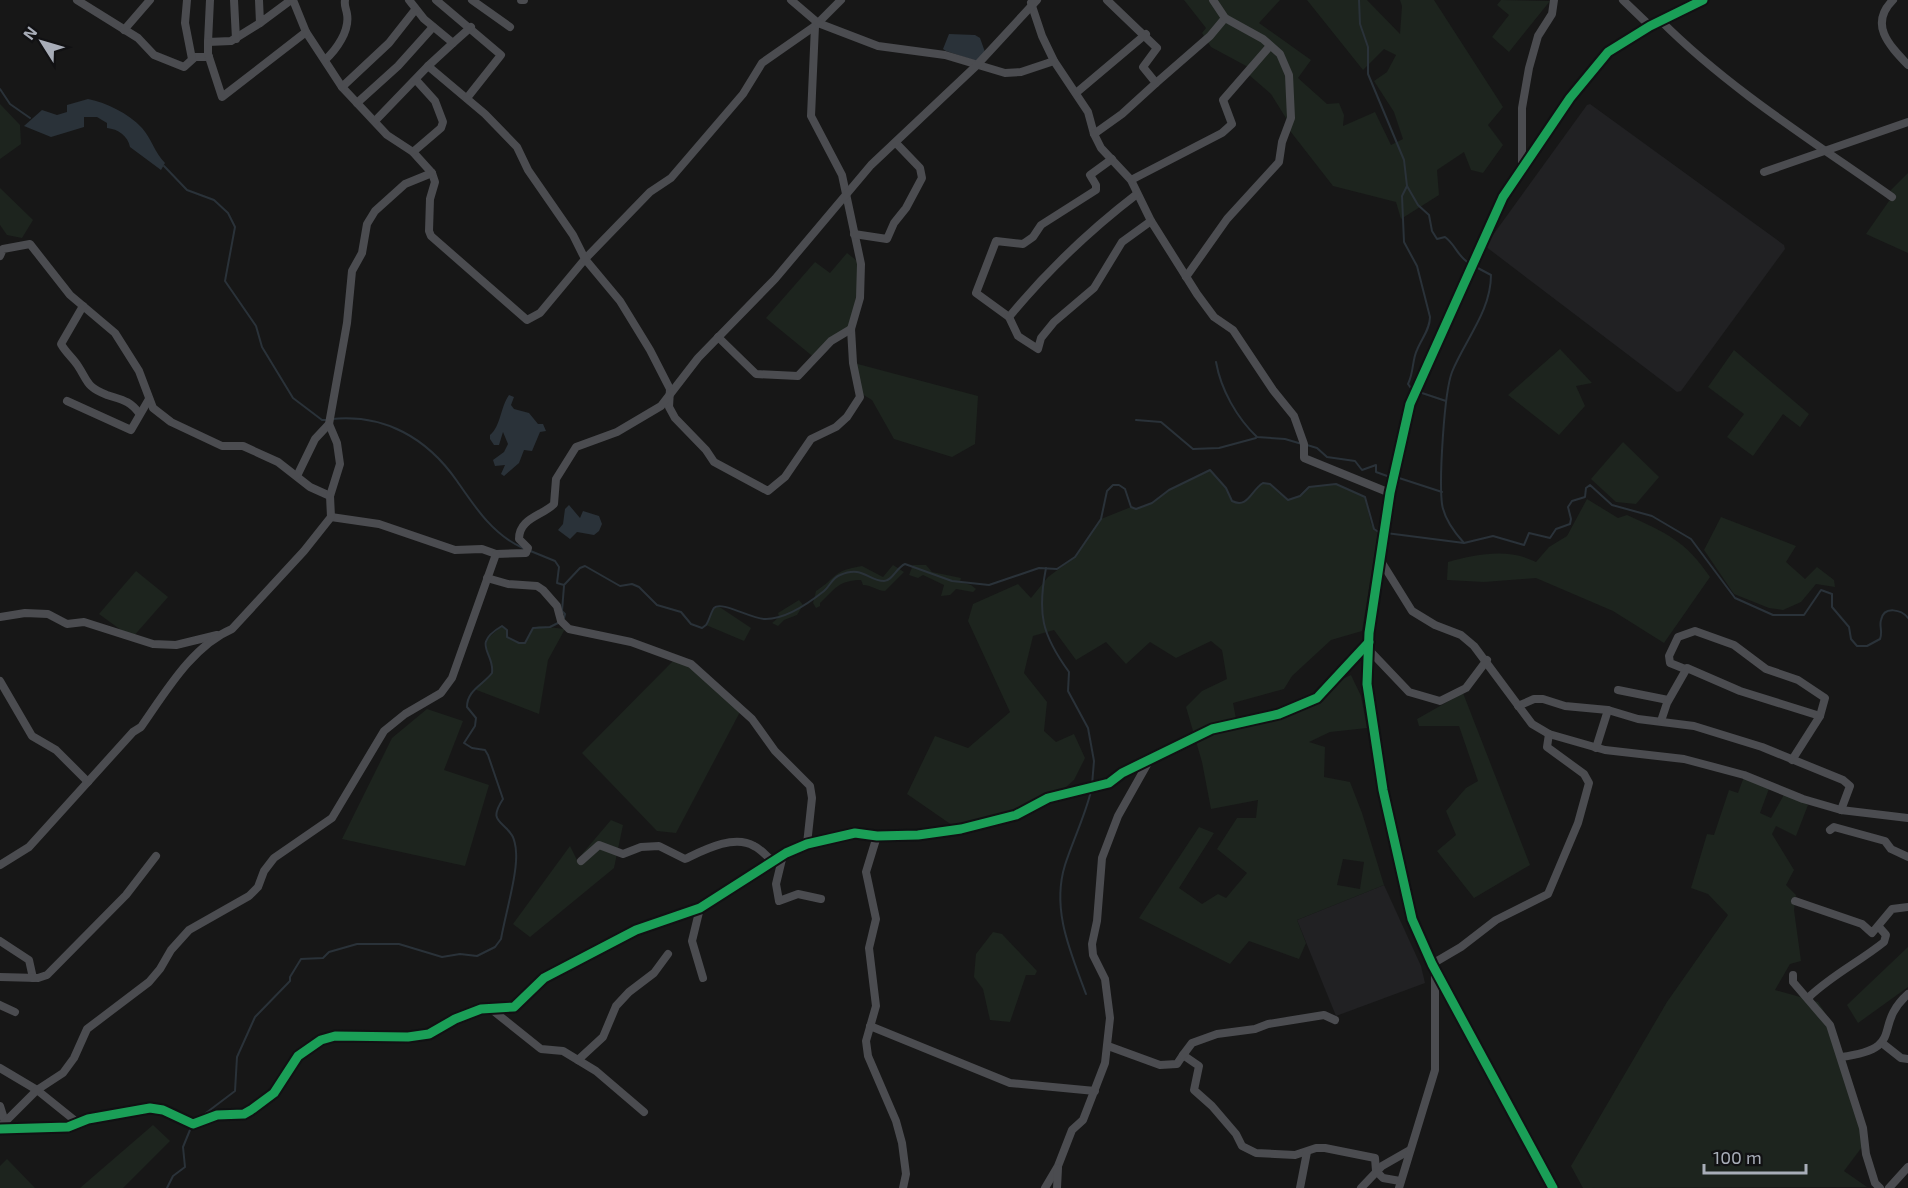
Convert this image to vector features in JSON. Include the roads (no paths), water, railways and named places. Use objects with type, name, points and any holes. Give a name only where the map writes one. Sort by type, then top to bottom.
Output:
[{"type":"street","points":[[77,0],[124,30],[162,59],[184,67],[195,57],[209,57]]},
{"type":"street","points":[[124,30],[150,0]]},
{"type":"street","points":[[187,0],[184,16],[192,59]]},
{"type":"street","points":[[210,0],[209,57],[222,97],[306,32]]},
{"type":"street","points":[[234,0],[236,39]]},
{"type":"street","points":[[259,0],[260,23]]},
{"type":"street","points":[[208,42],[227,42],[236,39],[292,0],[306,32],[342,87],[387,135],[412,152],[432,173],[435,182],[430,199],[429,233],[522,318],[534,318],[585,259],[650,192],[671,178],[744,94],[762,63],[816,24],[834,4],[826,0]]},
{"type":"street","points":[[324,60],[336,48],[345,29],[347,15],[345,0]]},
{"type":"street","points":[[409,0],[415,10],[453,43]]},
{"type":"street","points":[[436,0],[471,27],[501,55],[467,98]]},
{"type":"street","points":[[473,0],[510,27]]},
{"type":"street","points":[[791,0],[816,24],[878,46],[945,55],[976,66],[1013,73],[1054,61]]},
{"type":"street","points":[[1107,0],[1146,34],[1158,51],[1143,67],[1156,83]]},
{"type":"street","points":[[1185,277],[1227,219],[1279,162],[1282,142],[1291,118],[1291,91],[1285,63],[1270,46],[1225,18],[1213,0]]},
{"type":"street","points":[[1522,166],[1522,108],[1529,69],[1538,36],[1552,14],[1554,0]]},
{"type":"street","points":[[1623,0],[1650,26]]},
{"type":"street","points":[[1553,1188],[1433,967],[1412,919],[1383,790],[1367,684],[1379,557],[1390,493],[1410,404],[1503,197],[1522,166],[1594,67],[1608,52],[1650,26],[1703,0]]},
{"type":"street","points":[[1893,0],[1882,12],[1880,20],[1886,38],[1908,65]]},
{"type":"street","points":[[1033,2],[1036,22],[1054,61],[1088,112],[1094,134],[1131,180],[1151,221],[1185,277],[1214,317],[1229,326],[1237,335],[1272,390],[1294,416],[1304,444],[1304,458],[1390,493]]},
{"type":"street","points":[[332,517],[379,524],[455,550],[482,549],[496,554],[528,551],[519,539],[520,530],[537,514],[554,504],[556,479],[576,447],[633,424],[651,414],[670,396],[698,358],[775,279],[871,165],[976,66],[1033,2]]},
{"type":"street","points":[[342,87],[389,43],[415,10]]},
{"type":"street","points":[[1094,134],[1122,114],[1210,36],[1225,18]]},
{"type":"street","points":[[1661,21],[1719,71],[1825,151],[1892,197]]},
{"type":"street","points":[[428,66],[467,98],[517,147],[528,170],[573,235],[585,259],[620,301],[650,350],[668,385],[670,396],[668,403],[671,412],[706,450],[712,460],[761,489],[772,490],[785,477],[812,439],[836,427],[859,401],[851,329],[861,283],[861,264],[842,176],[811,116],[816,24]]},
{"type":"street","points":[[357,103],[404,59],[433,27]]},
{"type":"street","points":[[375,121],[428,66],[471,27]]},
{"type":"street","points":[[1076,93],[1146,34]]},
{"type":"street","points":[[1131,180],[1228,128],[1232,120],[1223,106],[1223,100],[1270,46]]},
{"type":"street","points":[[412,152],[441,128],[444,122],[435,101],[416,80]]},
{"type":"street","points":[[1764,172],[1908,122]]},
{"type":"street","points":[[855,234],[887,239],[894,223],[919,185],[922,178],[920,168],[896,143]]},
{"type":"street","points":[[1112,159],[1090,175],[1096,185],[1096,190],[1041,225],[1028,241],[1016,245],[998,239],[993,244],[976,293],[1009,316],[1018,336],[1038,349],[1041,338],[1054,322],[1099,283],[1108,261],[1122,242],[1151,221]]},
{"type":"street","points":[[297,476],[311,445],[329,424],[347,323],[352,271],[362,253],[367,224],[375,211],[405,184],[432,173]]},
{"type":"street","points":[[1009,316],[1046,274],[1104,219],[1137,194]]},
{"type":"street","points":[[0,256],[3,249],[30,244],[58,282],[115,333],[139,371],[153,408],[171,422],[222,446],[243,446],[278,462],[319,492],[330,496]]},
{"type":"street","points":[[83,306],[61,344],[77,364],[85,381],[107,394],[125,399],[139,412]]},
{"type":"street","points":[[717,338],[756,374],[794,376],[802,374],[831,341],[851,329]]},
{"type":"street","points":[[67,401],[131,430],[139,412],[149,399]]},
{"type":"street","points":[[0,617],[25,613],[48,614],[67,624],[84,622],[153,644],[176,645],[232,629],[332,517],[330,496],[340,464],[338,443],[329,424]]},
{"type":"street","points":[[2,1126],[37,1090],[63,1073],[74,1058],[87,1029],[149,982],[171,950],[189,930],[200,921],[249,896],[258,886],[264,871],[274,858],[332,818],[384,731],[405,714],[441,693],[452,678],[496,554]]},
{"type":"street","points":[[1379,557],[1412,611],[1435,625],[1461,635],[1487,660],[1532,724],[1549,734],[1596,748],[1684,759],[1744,775],[1803,799],[1841,810],[1908,818]]},
{"type":"street","points":[[487,578],[508,584],[537,586],[552,599],[561,621],[568,630],[631,642],[691,664],[753,719],[774,751],[810,786],[812,798],[807,844]]},
{"type":"street","points":[[1792,760],[1820,716],[1825,698],[1798,680],[1766,669],[1734,645],[1695,631],[1678,637],[1668,660],[1740,691],[1820,716]]},
{"type":"street","points":[[0,865],[29,847],[133,732],[141,727],[177,677],[217,635]]},
{"type":"street","points":[[1369,646],[1409,692],[1440,701],[1466,688],[1487,660]]},
{"type":"street","points":[[2,1126],[28,1130],[68,1127],[150,1108],[163,1110],[193,1124],[217,1115],[244,1114],[274,1093],[298,1056],[321,1040],[335,1036],[408,1037],[429,1034],[455,1019],[481,1009],[514,1007],[544,978],[636,930],[700,908],[783,855],[807,844],[855,833],[877,836],[918,835],[997,820],[1016,815],[1048,798],[1109,783],[1212,729],[1279,714],[1317,698],[1369,646]]},
{"type":"street","points":[[1661,721],[1668,700],[1685,669]]},
{"type":"street","points":[[0,681],[32,736],[56,750],[88,782]]},
{"type":"street","points":[[1618,690],[1668,700]]},
{"type":"street","points":[[1518,706],[1534,699],[1543,699],[1565,706],[1608,710],[1638,719],[1694,726],[1730,736],[1835,774],[1850,786],[1841,810]]},
{"type":"street","points":[[1596,748],[1608,710]]},
{"type":"street","points":[[1433,967],[1496,920],[1548,894],[1578,823],[1588,783],[1584,774],[1547,747],[1549,734]]},
{"type":"street","points":[[1045,1188],[1058,1166],[1072,1130],[1083,1120],[1102,1078],[1110,1018],[1105,979],[1093,956],[1092,944],[1097,921],[1101,858],[1118,816],[1149,761]]},
{"type":"street","points":[[1830,830],[1834,827],[1885,841],[1892,849],[1908,857]]},
{"type":"street","points":[[877,836],[866,872],[876,919],[869,948],[876,1006],[866,1041],[868,1056],[899,1131],[906,1174],[903,1188]]},
{"type":"street","points":[[581,861],[599,845],[623,854],[641,847],[659,846],[685,859],[724,844],[741,841],[754,846],[773,861]]},
{"type":"street","points":[[783,855],[776,884],[779,901],[798,894],[821,899]]},
{"type":"street","points":[[0,977],[33,978],[47,975],[126,895],[156,856]]},
{"type":"street","points":[[1795,901],[1862,924],[1872,933],[1892,909],[1908,907]]},
{"type":"street","points":[[700,908],[692,941],[703,978]]},
{"type":"street","points":[[1809,997],[1835,974],[1861,962],[1884,942],[1886,935],[1879,927]]},
{"type":"street","points":[[0,941],[29,960],[33,978]]},
{"type":"street","points":[[578,1060],[603,1037],[616,1006],[628,992],[654,973],[668,954]]},
{"type":"street","points":[[1183,1055],[1199,1066],[1194,1090],[1212,1106],[1245,1148],[1274,1155],[1325,1148],[1376,1158],[1376,1171],[1383,1178],[1400,1185],[1435,1070],[1433,967]]},
{"type":"street","points":[[1793,975],[1794,982],[1809,997],[1830,1025],[1863,1128],[1866,1154],[1875,1183],[1880,1188]]},
{"type":"street","points":[[1841,1057],[1874,1050],[1882,1043],[1888,1034],[1890,1016],[1908,994]]},
{"type":"street","points":[[0,1005],[15,1012]]},
{"type":"street","points":[[491,1009],[541,1049],[563,1052],[596,1071],[644,1112]]},
{"type":"street","points":[[1108,1046],[1166,1066],[1177,1064],[1192,1043],[1217,1034],[1324,1015],[1335,1020]]},
{"type":"street","points":[[870,1026],[1010,1083],[1095,1091]]},
{"type":"street","points":[[1882,1043],[1901,1058],[1908,1059]]},
{"type":"street","points":[[0,1068],[37,1090],[78,1123]]},
{"type":"street","points":[[0,1106],[2,1126]]},
{"type":"street","points":[[1361,1188],[1376,1171],[1410,1150]]},
{"type":"street","points":[[1300,1188],[1307,1152]]},
{"type":"street","points":[[1057,1188],[1058,1166]]},
{"type":"street","points":[[1889,1188],[1908,1167]]},
{"type":"waterway","points":[[1359,0],[1360,24],[1368,47],[1368,74],[1404,160],[1407,186],[1418,205],[1429,215],[1432,231],[1437,239],[1445,237],[1469,263]]},
{"type":"waterway","points":[[0,89],[10,104],[30,118]]},
{"type":"waterway","points":[[164,166],[187,190],[214,200],[228,213],[235,227],[225,281],[256,326],[262,347],[293,398],[322,420],[327,420]]},
{"type":"waterway","points":[[1407,186],[1402,196],[1404,242],[1417,266],[1430,317],[1427,330],[1415,354],[1408,384],[1413,391]]},
{"type":"waterway","points":[[1464,543],[1450,525],[1443,509],[1442,457],[1447,398],[1452,372],[1482,313],[1490,288],[1491,275],[1474,266]]},
{"type":"waterway","points":[[1216,362],[1231,403],[1257,437],[1285,439],[1302,444]]},
{"type":"waterway","points":[[1419,392],[1446,401]]},
{"type":"waterway","points":[[332,419],[351,418],[387,425],[418,441],[445,466],[494,528],[523,548]]},
{"type":"waterway","points":[[1136,420],[1161,422],[1193,449],[1219,448],[1256,438]]},
{"type":"waterway","points":[[1307,445],[1317,448],[1327,457],[1355,461],[1362,470],[1376,465],[1376,472],[1390,477]]},
{"type":"waterway","points":[[528,550],[555,561],[559,567],[557,583],[564,585],[580,568],[585,566],[620,586],[632,584],[639,587],[657,605],[681,612],[691,624],[702,628],[706,625],[714,608],[718,606],[766,619],[789,613],[824,591],[835,578],[848,572],[860,573],[884,581],[890,579],[905,564],[952,581],[989,585],[1039,568],[1057,569],[1075,557],[1101,519],[1107,491],[1113,485],[1119,485],[1125,489],[1131,507],[1136,509],[1152,503],[1169,490],[1210,470],[1226,488],[1232,501],[1237,503],[1246,501],[1263,483],[1270,484],[1288,500],[1300,496],[1309,487],[1336,484],[1365,497],[1374,529],[1380,533]]},
{"type":"waterway","points":[[1396,477],[1442,492]]},
{"type":"waterway","points":[[1386,533],[1464,543],[1493,536],[1524,545],[1529,533],[1550,538],[1556,529],[1570,524],[1568,507],[1572,501],[1585,497],[1586,488],[1590,485],[1612,505],[1652,516],[1691,539],[1735,598],[1773,615],[1804,615],[1821,590],[1832,594],[1832,607],[1849,627],[1851,639],[1857,646],[1867,646],[1880,639],[1881,622],[1886,612],[1898,611],[1908,618]]},
{"type":"waterway","points":[[1046,568],[1042,598],[1044,623],[1053,647],[1069,672],[1068,691],[1088,728],[1094,761],[1092,785]]},
{"type":"waterway","points":[[564,586],[562,611],[565,614],[564,618]]},
{"type":"waterway","points":[[198,1119],[235,1091],[237,1057],[255,1017],[290,981],[301,959],[323,958],[329,952],[357,944],[399,944],[442,957],[460,954],[477,956],[495,947],[501,939],[515,871],[516,848],[512,835],[498,820],[497,812],[503,799],[488,755],[485,750],[472,748],[464,743],[475,726],[476,718],[467,707],[468,701],[473,692],[492,673],[486,649],[487,638],[502,626],[507,630],[507,637],[519,643],[525,643],[533,628],[550,627],[560,622]]},
{"type":"waterway","points":[[1086,994],[1069,947],[1060,898],[1065,865],[1091,791]]},
{"type":"waterway","points":[[167,1188],[173,1176],[185,1167],[183,1147],[192,1125]]}]
